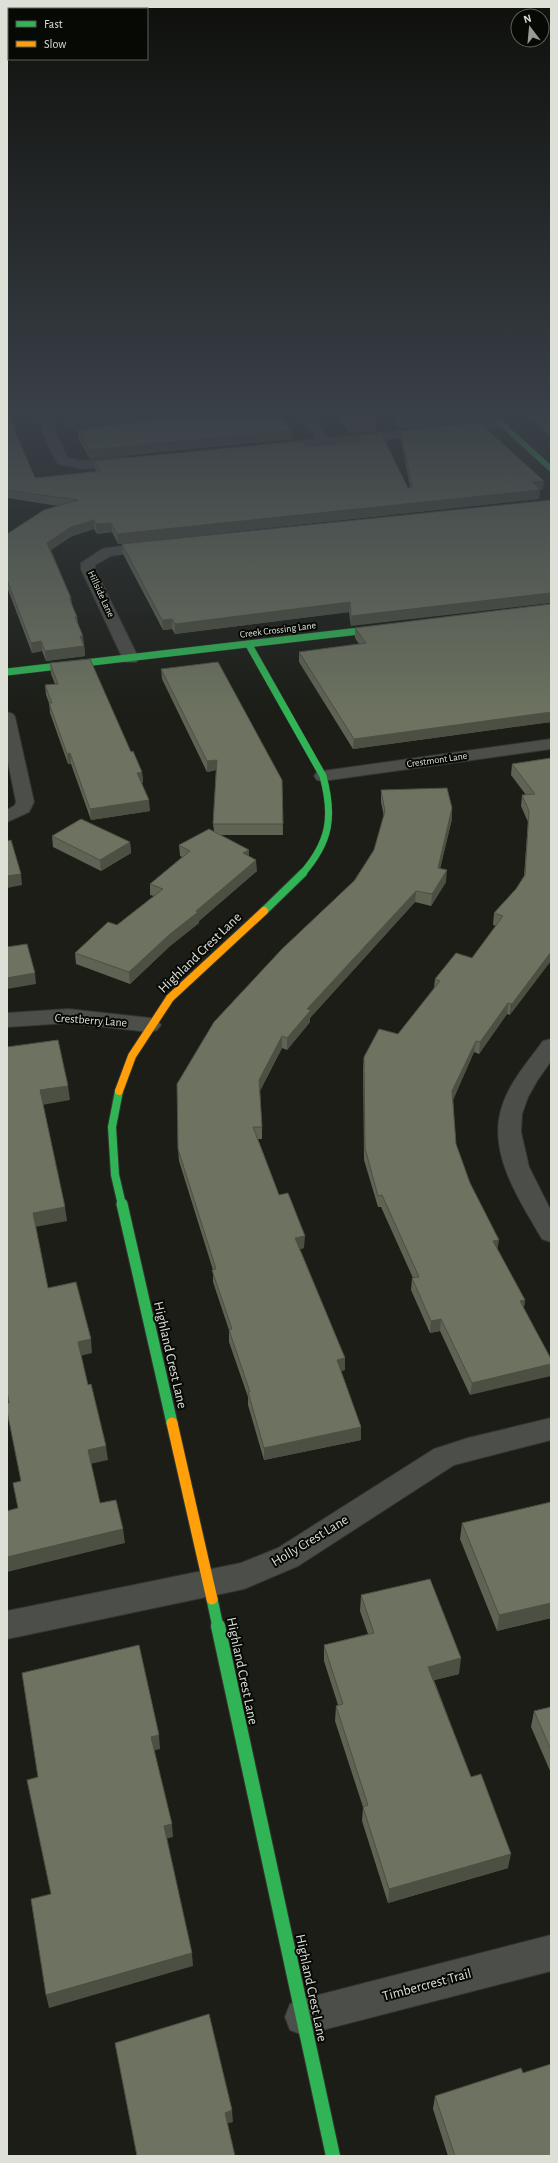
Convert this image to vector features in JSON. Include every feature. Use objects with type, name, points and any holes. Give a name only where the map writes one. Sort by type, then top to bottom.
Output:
[{"type":"street","name":"Hillside Lane","points":[[131,659],[88,569],[88,563],[107,552],[166,543]]},
{"type":"street","name":"Creek Crossing Lane","points":[[7,672],[392,628]]},
{"type":"street","name":"Highland Crest Lane","points":[[249,645],[323,776],[330,812],[324,842],[315,858],[293,885],[170,998],[150,1026],[132,1056],[120,1088],[112,1128],[115,1175],[208,1584],[333,2156]]},
{"type":"street","points":[[7,717],[25,802],[23,808],[7,817]]},
{"type":"street","name":"Crestmont Lane","points":[[323,776],[551,744]]},
{"type":"street","name":"Crestberry Lane","points":[[7,1020],[68,1016],[150,1026]]},
{"type":"street","points":[[551,1046],[529,1075],[516,1098],[510,1118],[509,1137],[516,1164],[551,1233]]},
{"type":"street","name":"Holly Crest Lane","points":[[7,1625],[244,1576],[288,1557],[444,1457],[468,1449],[551,1429]]},
{"type":"street","name":"Timbercrest Trail","points":[[303,2017],[551,1953]]},
{"type":"building","points":[[41,512],[329,512],[117,534],[111,523],[96,524],[94,520],[71,527],[47,543],[71,598],[69,598],[83,636],[80,636],[84,646],[45,651],[41,641],[31,643],[7,580],[7,534]]},
{"type":"building","points":[[435,512],[551,512],[551,593],[351,616],[350,602],[175,624],[172,619],[162,620],[122,544]]},
{"type":"building","points":[[551,604],[551,712],[354,739],[299,652],[366,643],[355,628]]},
{"type":"building","points":[[90,659],[131,752],[133,751],[142,772],[137,773],[149,800],[90,809],[70,753],[67,754],[49,703],[52,703],[45,685],[58,684],[50,663]]},
{"type":"building","points":[[218,662],[282,780],[283,824],[213,824],[217,760],[207,761],[161,669]]},
{"type":"building","points":[[551,758],[551,952],[512,1004],[508,1003],[480,1042],[476,1041],[452,1091],[456,1144],[470,1183],[499,1240],[493,1241],[525,1300],[520,1301],[551,1359],[551,1364],[472,1383],[441,1319],[431,1321],[412,1278],[419,1277],[382,1195],[378,1196],[365,1148],[364,1057],[379,1029],[398,1034],[440,981],[435,979],[456,953],[472,958],[503,916],[494,913],[516,889],[525,875],[529,811],[522,795],[535,794],[512,764]]},
{"type":"building","points":[[447,788],[452,808],[438,868],[447,870],[432,894],[416,891],[307,1009],[311,1010],[287,1038],[282,1036],[259,1080],[262,1127],[253,1127],[279,1195],[288,1193],[305,1236],[295,1238],[345,1358],[337,1360],[361,1427],[264,1448],[248,1392],[250,1392],[229,1330],[232,1329],[212,1270],[216,1269],[178,1149],[177,1084],[214,1022],[282,949],[355,880],[374,850],[385,811],[381,790]]},
{"type":"building","points":[[81,819],[130,842],[100,860],[52,836]]},
{"type":"building","points":[[209,829],[249,850],[243,853],[256,860],[196,911],[198,912],[170,934],[129,972],[75,953],[108,922],[117,925],[163,889],[150,884],[190,851],[179,845]]},
{"type":"building","points":[[11,840],[21,874],[7,876],[7,841]]},
{"type":"building","points":[[27,944],[35,973],[7,978],[7,947]]},
{"type":"building","points":[[58,1040],[68,1086],[40,1090],[65,1207],[33,1213],[48,1288],[76,1282],[91,1339],[78,1342],[88,1385],[91,1384],[106,1446],[88,1450],[100,1503],[116,1500],[123,1529],[7,1557],[7,1511],[18,1508],[13,1483],[21,1481],[7,1411],[7,1403],[9,1403],[7,1391],[7,1047]]},
{"type":"building","points":[[551,1502],[551,1603],[499,1615],[462,1523]]},
{"type":"building","points":[[430,1579],[461,1658],[428,1667],[471,1777],[481,1774],[511,1854],[389,1889],[363,1807],[368,1805],[336,1706],[343,1704],[324,1645],[374,1633],[361,1595]]},
{"type":"building","points":[[139,1645],[159,1735],[151,1737],[172,1824],[164,1826],[192,1953],[46,1995],[31,1899],[51,1894],[27,1780],[38,1777],[22,1673]]},
{"type":"building","points":[[551,1707],[551,1750],[534,1711]]},
{"type":"building","points":[[209,2014],[232,2110],[225,2113],[235,2156],[137,2156],[115,2043]]},
{"type":"building","points":[[551,2064],[551,2156],[455,2156],[435,2096],[521,2068],[523,2073]]},
{"type":"traffic: fast","points":[[7,672],[385,628]]},
{"type":"traffic: fast","points":[[249,645],[323,776],[330,809],[329,825],[325,840],[318,854],[298,879],[264,911]]},
{"type":"traffic: fast","points":[[119,1091],[112,1127],[115,1175],[172,1423]]},
{"type":"traffic: fast","points":[[212,1599],[333,2156]]},
{"type":"traffic: slow","points":[[119,1091],[132,1056],[170,998],[264,911]]},
{"type":"traffic: slow","points":[[172,1423],[212,1599]]}]
